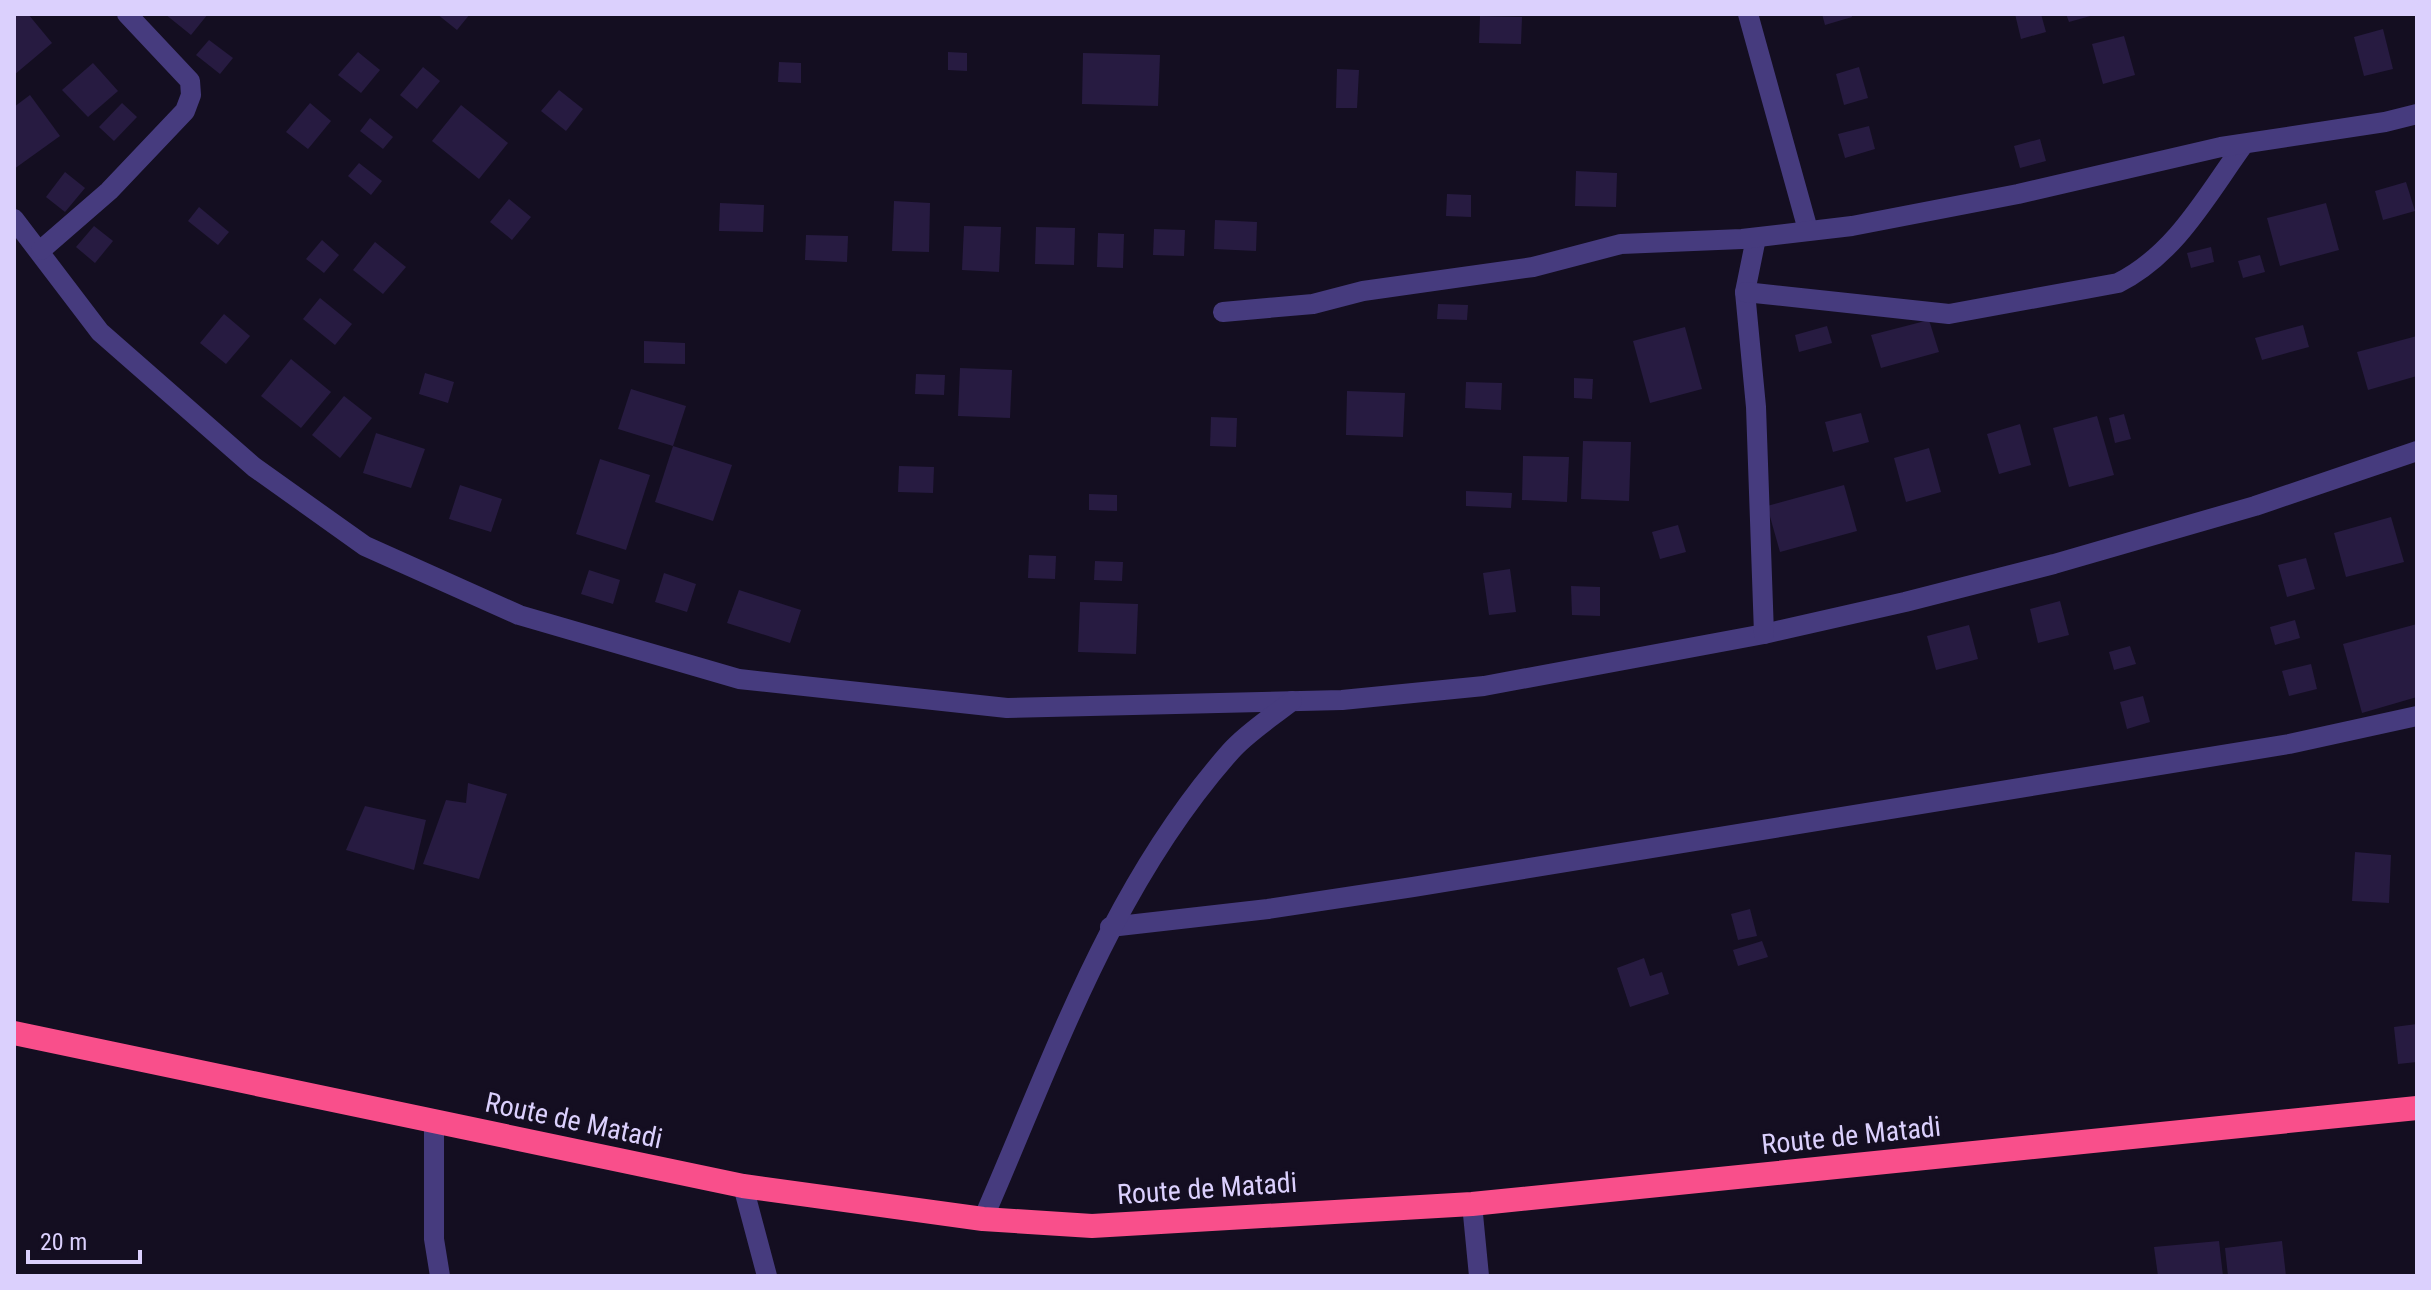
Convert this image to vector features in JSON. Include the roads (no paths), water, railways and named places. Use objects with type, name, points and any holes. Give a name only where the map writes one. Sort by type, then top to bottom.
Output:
[{"type":"highway","name":"Route de Matadi","points":[[14,1033],[743,1186],[983,1219],[1092,1226],[1472,1204],[2417,1108]]},
{"type":"street","points":[[41,250],[109,191],[185,111],[191,95],[190,81],[127,14]]},
{"type":"street","points":[[1748,14],[1808,230]]},
{"type":"street","points":[[1223,312],[1313,304],[1382,288],[1533,267],[1621,244],[1756,238],[1947,209],[2244,144],[2385,122],[2417,114]]},
{"type":"street","points":[[1745,292],[1949,314],[2118,283],[2141,272],[2165,253],[2244,144]]},
{"type":"street","points":[[14,219],[41,250],[100,332],[254,467],[365,546],[519,615],[739,679],[1007,708],[1342,700],[1484,686],[1764,634],[2054,564],[2255,506],[2417,451]]},
{"type":"street","points":[[1756,238],[1745,292],[1756,407],[1764,634]]},
{"type":"street","points":[[983,1219],[1057,1039],[1110,927],[1151,859],[1233,748],[1292,701]]},
{"type":"street","points":[[1110,927],[1268,909],[1443,882],[2289,744],[2417,716]]},
{"type":"street","points":[[434,1121],[434,1239],[440,1276]]},
{"type":"street","points":[[743,1186],[767,1276]]},
{"type":"street","points":[[1472,1204],[1479,1276]]}]
